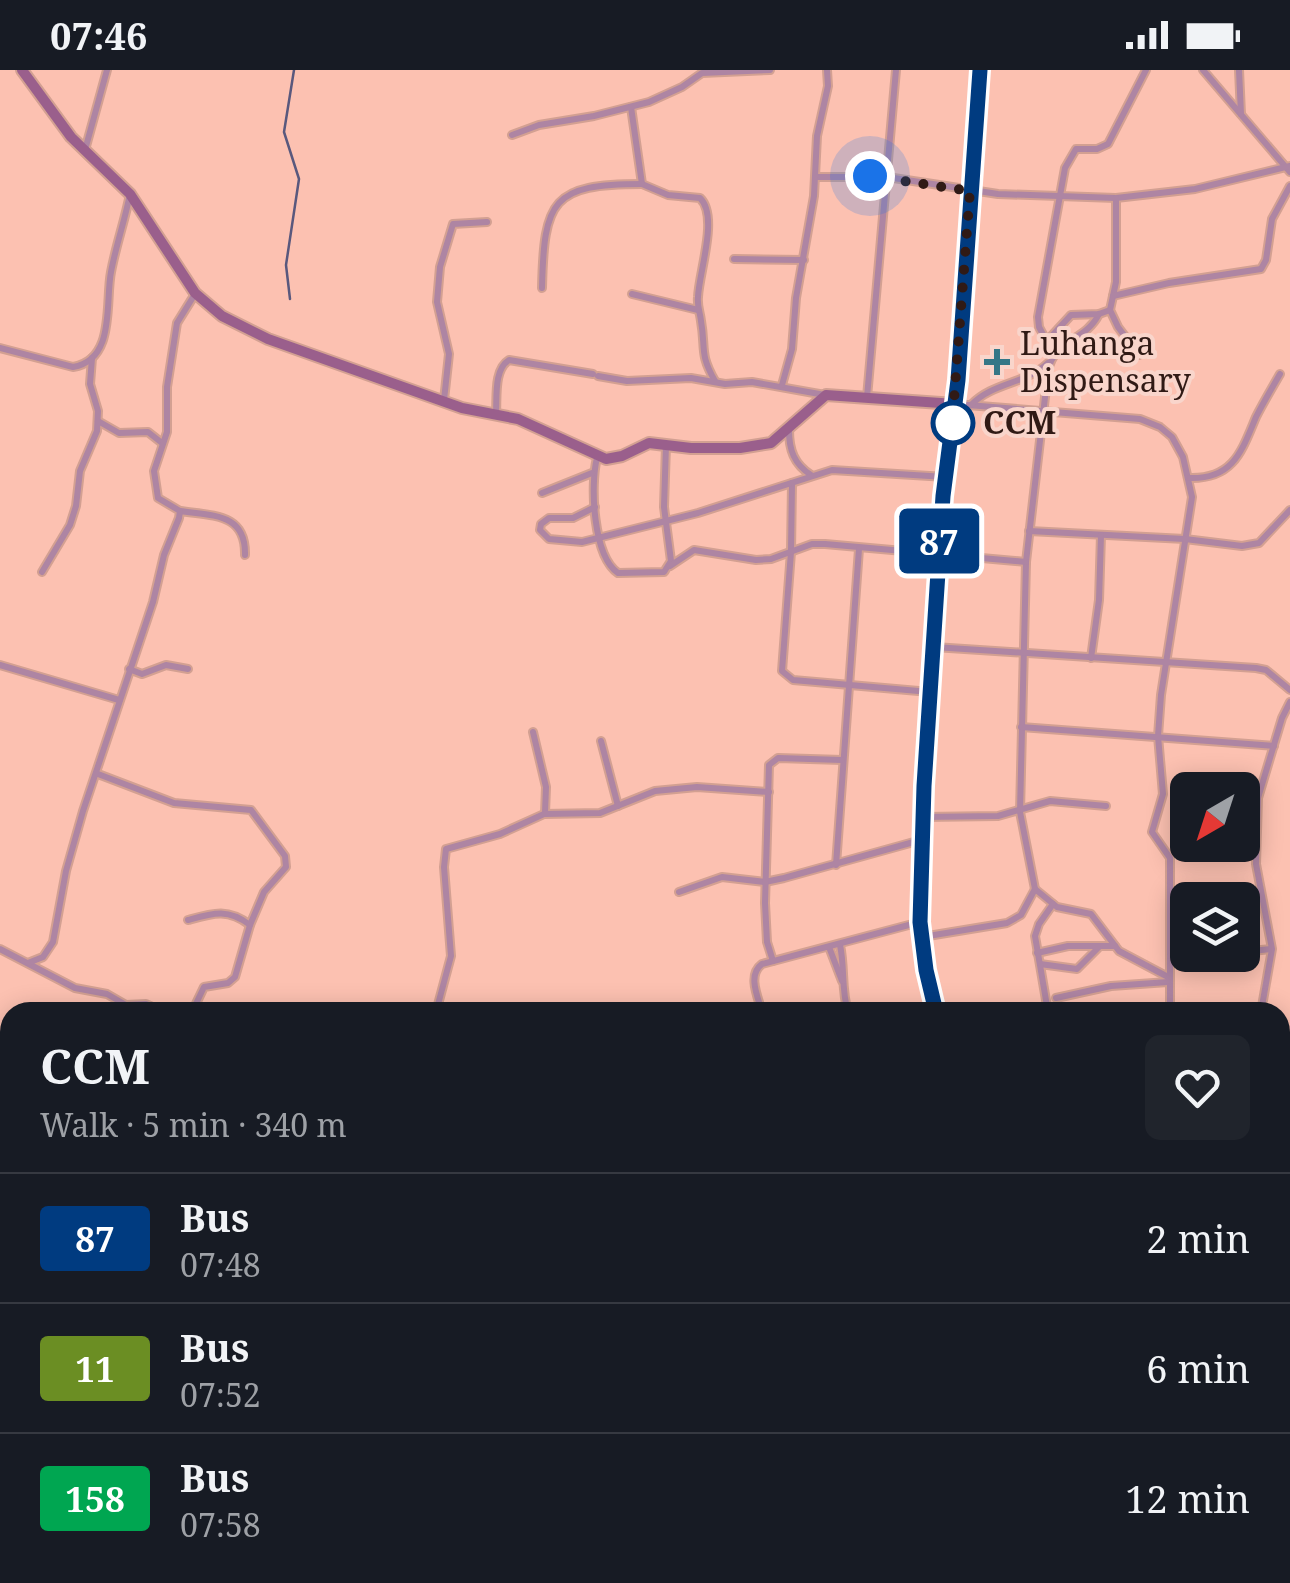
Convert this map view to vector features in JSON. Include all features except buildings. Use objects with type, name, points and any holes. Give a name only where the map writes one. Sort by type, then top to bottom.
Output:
[{"type":"street","points":[[22,70],[54,116],[130,194],[196,293],[222,316],[268,339],[444,402],[518,418],[554,438],[576,444],[597,458],[622,456],[650,442],[692,448],[771,443],[826,395]]},
{"type":"street","points":[[85,151],[107,70]]},
{"type":"street","points":[[512,135],[539,125],[631,107],[682,87],[703,72],[770,70]]},
{"type":"street","points":[[782,385],[792,349],[796,298],[817,178],[817,136],[828,86],[827,70]]},
{"type":"street","points":[[867,399],[896,70]]},
{"type":"street","points":[[934,1002],[920,922],[923,817],[938,553],[955,404],[980,70]]},
{"type":"street","points":[[1146,70],[1108,144],[1073,152],[1058,197],[1038,318],[1051,358],[1026,562],[1020,812],[1035,889],[1063,910],[1091,914],[1114,946],[1168,980]]},
{"type":"street","points":[[817,178],[887,178],[970,191],[1116,198],[1195,189],[1289,168],[1202,70]]},
{"type":"street","points":[[1239,70],[1241,114]]},
{"type":"street","points":[[631,107],[642,184]]},
{"type":"street","points":[[542,288],[548,225],[564,196],[577,190],[642,184],[668,195],[704,200],[708,226],[698,310],[702,357],[715,382]]},
{"type":"street","points":[[1113,296],[1260,269],[1266,260],[1272,219],[1290,186]]},
{"type":"street","points":[[42,572],[70,525],[80,471],[98,421],[90,384],[92,357],[106,328],[111,270],[130,194]]},
{"type":"street","points":[[1116,198],[1110,310],[1139,355]]},
{"type":"street","points":[[444,402],[449,354],[437,302],[444,246],[452,224],[487,222]]},
{"type":"street","points":[[734,259],[804,260]]},
{"type":"street","points":[[196,293],[177,323],[167,387],[168,422],[154,471],[155,492],[180,511],[238,526],[245,542],[245,555]]},
{"type":"street","points":[[632,294],[698,310]]},
{"type":"street","points":[[1047,341],[1071,314],[1110,310]]},
{"type":"street","points":[[971,405],[990,390],[1034,374],[1090,330],[1099,314]]},
{"type":"street","points":[[0,348],[73,367],[92,357]]},
{"type":"street","points":[[496,414],[499,370],[509,360],[627,381],[691,378],[782,385],[867,399],[1140,419],[1160,427],[1172,437],[1190,478],[1191,513],[1166,663],[1158,736],[1163,794],[1152,832],[1170,858],[1170,882]]},
{"type":"street","points":[[1190,478],[1206,478],[1244,452],[1280,374]]},
{"type":"street","points":[[98,421],[119,433],[148,432],[163,444]]},
{"type":"street","points":[[788,430],[791,454],[812,476]]},
{"type":"street","points":[[666,445],[670,566]]},
{"type":"street","points":[[597,458],[593,472],[594,507],[607,562],[618,572],[658,572],[694,550],[756,560],[812,544],[1026,562]]},
{"type":"street","points":[[594,507],[573,518],[548,518],[540,530],[549,539],[566,542],[600,538],[843,468],[946,477]]},
{"type":"street","points":[[542,493],[593,472]]},
{"type":"street","points":[[792,482],[782,672],[793,680],[930,692]]},
{"type":"street","points":[[1030,531],[1253,544],[1265,538],[1290,510]]},
{"type":"street","points":[[28,963],[43,957],[53,942],[66,871],[180,511]]},
{"type":"street","points":[[1091,658],[1099,600],[1101,534]]},
{"type":"street","points":[[836,865],[859,549]]},
{"type":"street","points":[[933,647],[1256,668],[1266,670],[1290,690]]},
{"type":"street","points":[[0,664],[119,700]]},
{"type":"street","points":[[129,670],[144,674],[169,664],[188,669]]},
{"type":"street","points":[[1263,1002],[1272,949],[1256,864],[1258,798],[1290,702]]},
{"type":"street","points":[[1021,727],[1274,746]]},
{"type":"street","points":[[534,732],[546,787],[544,814]]},
{"type":"street","points":[[601,741],[618,806]]},
{"type":"street","points":[[773,961],[767,942],[765,882],[769,764],[778,758],[842,760]]},
{"type":"street","points":[[98,774],[174,804],[252,812],[287,863],[264,892],[235,977],[228,983],[204,987],[197,1002]]},
{"type":"street","points":[[439,1002],[451,956],[444,852],[453,845],[500,834],[544,814],[600,813],[638,796],[675,788],[769,792]]},
{"type":"street","points":[[923,817],[998,816],[1050,801],[1106,806]]},
{"type":"street","points":[[679,892],[722,876],[765,882],[922,840]]},
{"type":"street","points":[[921,938],[1007,923],[1020,915],[1035,889]]},
{"type":"street","points":[[1046,1002],[1036,930],[1053,904]]},
{"type":"street","points":[[188,920],[222,912],[236,915],[250,925]]},
{"type":"street","points":[[760,1002],[754,972],[762,964],[920,922]]},
{"type":"street","points":[[840,945],[842,982]]},
{"type":"street","points":[[1037,953],[1068,946],[1114,946]]},
{"type":"street","points":[[829,947],[846,1002]]},
{"type":"street","points":[[1039,964],[1077,969],[1098,947]]},
{"type":"street","points":[[0,949],[75,988],[107,994],[122,1002]]},
{"type":"street","points":[[1260,950],[1272,949]]},
{"type":"street","points":[[1169,1002],[1170,956]]},
{"type":"street","points":[[1056,998],[1110,986],[1168,980]]},
{"type":"waterway","points":[[290,299],[286,265],[299,179],[284,132],[294,70]]},
{"type":"bus line","name":"87","points":[[933,1002],[920,922],[924,786],[943,496],[958,380],[980,70]]},
{"type":"place","name":"Luhanga Dispensary","points":[[997,362]]},
{"type":"place","name":"CCM","points":[[953,423]]},
{"type":"route","points":[[870,176],[970,191],[951,440],[953,423]]}]
